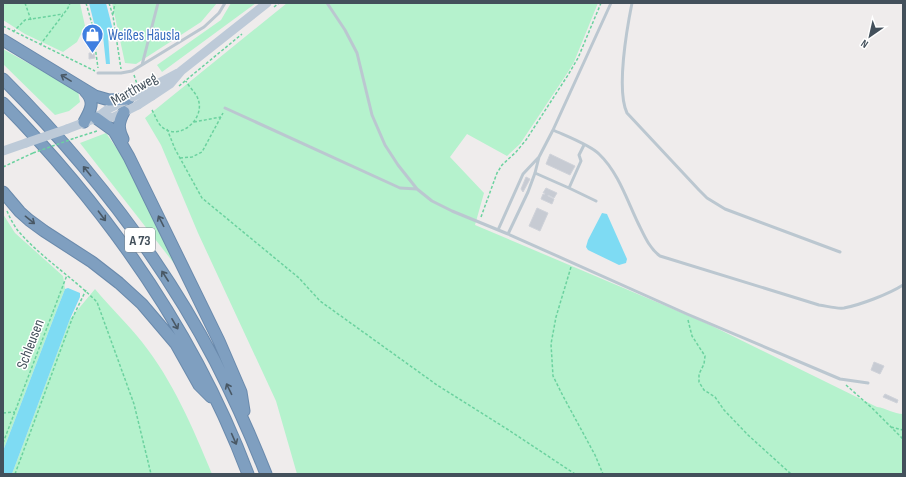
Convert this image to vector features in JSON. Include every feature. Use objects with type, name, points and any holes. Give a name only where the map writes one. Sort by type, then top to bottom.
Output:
[{"type":"highway","points":[[3,40],[84,89],[104,99],[133,100]]},
{"type":"highway","name":"A 73","points":[[3,79],[41,118],[84,167],[117,208],[147,250],[205,342],[245,424],[266,474]]},
{"type":"highway","points":[[84,89],[89,95],[92,103],[92,108],[84,122]]},
{"type":"highway","name":"A 73","points":[[3,103],[42,144],[73,180],[102,216],[137,264],[174,321],[207,380],[248,474]]},
{"type":"highway","points":[[124,112],[119,122],[119,128],[129,157]]},
{"type":"highway","points":[[96,118],[114,131],[129,157],[219,341],[241,392],[245,424]]},
{"type":"highway","name":"A 73","points":[[3,192],[29,220],[92,262],[119,283],[142,304],[176,344],[199,385],[218,405]]},
{"type":"main road","name":"Marthweg","points":[[96,118],[108,109],[170,84],[181,71],[267,3]]},
{"type":"main road","name":"Marthweg","points":[[3,151],[96,118],[114,117],[124,112],[133,100]]},
{"type":"lane","points":[[142,65],[158,3]]},
{"type":"lane","points":[[98,72],[132,71],[204,27],[219,13],[225,3]]},
{"type":"lane","points":[[327,3],[345,30],[357,53],[372,115],[385,144],[398,165],[418,189],[432,201],[452,211],[573,262],[687,314],[840,379],[868,383]]},
{"type":"lane","points":[[498,230],[523,174],[539,157],[553,130],[611,3]]},
{"type":"lane","points":[[632,3],[627,25],[622,83],[624,107],[630,117],[699,190],[716,204],[840,252]]},
{"type":"lane","points":[[225,108],[400,188],[418,189]]},
{"type":"lane","points":[[553,130],[598,152],[614,173],[646,239],[660,256],[819,305],[833,307],[843,308],[855,305],[882,296],[903,285]]},
{"type":"lane","points":[[569,188],[581,161],[579,155],[584,145]]},
{"type":"lane","points":[[508,234],[536,173],[539,157]]},
{"type":"lane","points":[[536,173],[596,201]]},
{"type":"path","points":[[25,3],[31,20]]},
{"type":"path","points":[[40,46],[70,3]]},
{"type":"path","points":[[109,3],[113,16],[121,72]]},
{"type":"path","points":[[113,16],[115,3]]},
{"type":"path","points":[[479,222],[497,172],[526,140],[568,75],[578,58],[601,3]]},
{"type":"path","points":[[86,4],[92,24],[98,72]]},
{"type":"path","points":[[13,32],[25,20],[63,14]]},
{"type":"path","points":[[3,26],[40,46],[98,72]]},
{"type":"path","points":[[132,71],[137,84]]},
{"type":"path","points":[[152,110],[160,125],[171,131],[183,131],[194,122],[200,108],[198,98],[186,81]]},
{"type":"path","points":[[180,158],[192,158],[202,152],[225,108]]},
{"type":"path","points":[[194,122],[221,116]]},
{"type":"path","points":[[167,129],[180,158],[202,198],[299,278],[320,301],[437,385],[508,429],[575,474]]},
{"type":"path","points":[[3,166],[33,153],[75,138]]},
{"type":"path","points":[[5,208],[18,231],[86,290],[97,302],[131,396],[152,474]]},
{"type":"path","points":[[573,262],[556,317],[551,344],[553,376],[595,454],[603,474]]},
{"type":"path","name":"Schleusen","points":[[3,443],[67,275]]},
{"type":"path","points":[[19,474],[15,473],[72,319],[86,290]]},
{"type":"path","points":[[687,314],[692,336],[704,356],[704,364],[699,374],[699,382],[704,390],[715,397],[724,410],[748,435],[791,474]]},
{"type":"path","points":[[840,379],[872,408],[903,440]]},
{"type":"path","points":[[3,413],[15,412]]},
{"type":"path","points":[[890,426],[903,430]]},
{"type":"green space","points":[[3,3],[80,3],[85,26],[77,42],[63,52],[25,34],[3,20]]},
{"type":"green space","points":[[112,3],[217,3],[201,22],[136,64],[125,63]]},
{"type":"green space","points":[[231,3],[256,3],[162,72],[157,65],[221,20]]},
{"type":"green space","points":[[287,3],[598,3],[574,62],[520,144],[507,156],[467,134],[450,157],[484,193],[475,225],[706,323],[877,407],[903,414],[903,474],[297,474],[276,401],[198,233],[161,145],[145,118]]},
{"type":"green space","points":[[3,49],[78,91],[80,102],[69,111],[55,115],[3,64]]},
{"type":"green space","points":[[106,133],[122,156],[180,271],[80,143]]},
{"type":"green space","points":[[3,214],[15,233],[63,276],[65,289],[3,451]]},
{"type":"green space","points":[[95,289],[136,335],[153,357],[182,405],[212,474],[12,474],[70,319]]},
{"type":"water","points":[[89,3],[106,3],[114,34],[108,35],[110,64],[106,64],[103,36],[97,35]]},
{"type":"water","points":[[602,213],[607,214],[627,259],[626,263],[619,265],[588,250],[586,247]]},
{"type":"water","points":[[68,288],[80,293],[80,297],[70,319],[12,474],[3,474],[3,451],[65,289]]},
{"type":"building","name":"Weißes Häusla","points":[[89,53],[94,53],[95,58],[89,59]]},
{"type":"building","points":[[550,154],[575,166],[570,175],[546,164]]},
{"type":"building","points":[[526,177],[530,179],[523,192],[521,189]]},
{"type":"building","points":[[546,188],[557,193],[554,198],[548,195],[554,199],[552,204],[541,199]]},
{"type":"building","points":[[537,208],[548,213],[540,231],[529,226]]},
{"type":"building","points":[[874,362],[884,366],[880,374],[871,370]]},
{"type":"building","points":[[885,394],[898,400],[897,403],[883,397]]},
{"type":"place","name":"Weißes Häusla","points":[[92,54]]}]
